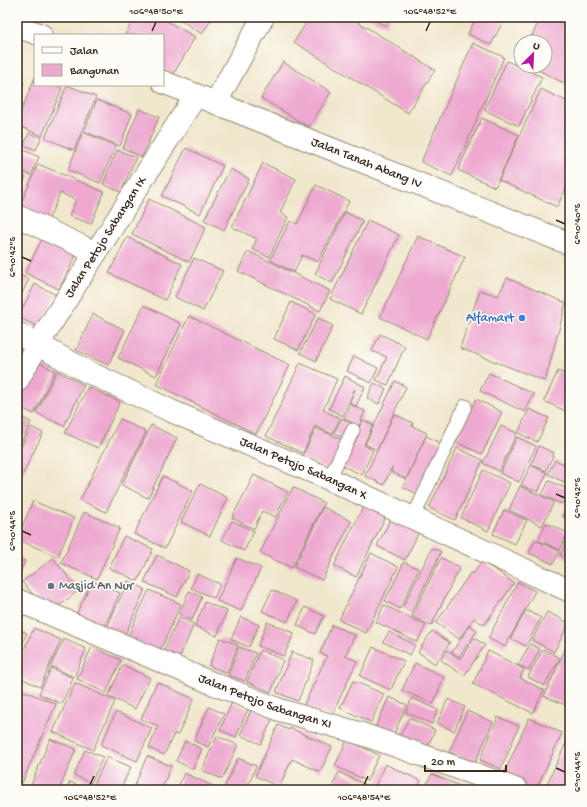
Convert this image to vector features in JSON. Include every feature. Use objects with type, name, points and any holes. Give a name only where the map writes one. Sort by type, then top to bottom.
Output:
[{"type":"street","name":"Jalan Petojo Sabangan IX","points":[[17,381],[38,344],[96,253],[263,17]]},
{"type":"street","points":[[17,26],[38,34]]},
{"type":"street","name":"Jalan Tanah Abang IV","points":[[164,82],[570,244]]},
{"type":"street","points":[[17,216],[96,253]]},
{"type":"street","name":"Jalan Petojo Sabangan X","points":[[17,333],[86,370],[169,410],[329,479],[570,591]]},
{"type":"street","name":"Jalan Petojo Sabangan XI","points":[[17,600],[207,681],[280,710],[362,734],[517,790]]},
{"type":"lane","points":[[413,518],[465,406]]},
{"type":"lane","points":[[329,479],[353,430]]},
{"type":"building","points":[[135,17],[160,17],[195,37],[173,75],[164,70],[164,34],[126,34]]},
{"type":"building","points":[[176,17],[213,17],[202,34]]},
{"type":"building","points":[[310,17],[350,17],[435,70],[408,113],[294,42]]},
{"type":"building","points":[[368,17],[390,17],[386,26]]},
{"type":"building","points":[[476,17],[505,17],[491,45],[468,34]]},
{"type":"building","points":[[541,17],[570,17],[570,86],[546,74],[553,74],[553,34],[533,34]]},
{"type":"building","points":[[473,43],[504,57],[452,176],[421,162]]},
{"type":"building","points":[[507,61],[513,64],[513,74],[535,74],[542,77],[519,126],[484,110]]},
{"type":"building","points":[[283,62],[331,92],[309,127],[261,98]]},
{"type":"building","points":[[17,79],[24,83],[17,95]]},
{"type":"building","points":[[34,79],[34,86],[58,86],[62,88],[42,136],[17,125],[17,121]]},
{"type":"building","points":[[67,86],[96,97],[74,150],[45,138]]},
{"type":"building","points":[[541,89],[570,103],[570,180],[557,207],[499,180]]},
{"type":"building","points":[[97,100],[132,114],[120,146],[84,131]]},
{"type":"building","points":[[139,109],[159,117],[142,157],[123,148]]},
{"type":"building","points":[[482,118],[519,135],[495,187],[458,170]]},
{"type":"building","points":[[83,132],[116,146],[100,183],[68,170]]},
{"type":"building","points":[[29,133],[41,138],[36,150],[24,145]]},
{"type":"building","points":[[17,147],[39,157],[31,175],[17,169]]},
{"type":"building","points":[[186,148],[223,166],[200,214],[162,196]]},
{"type":"building","points":[[117,150],[136,157],[121,192],[103,184]]},
{"type":"building","points":[[263,163],[296,179],[280,213],[288,217],[269,257],[252,249],[257,239],[232,227]]},
{"type":"building","points":[[38,164],[104,192],[91,224],[69,216],[76,200],[60,193],[46,225],[17,213]]},
{"type":"building","points":[[230,169],[249,179],[224,230],[204,220]]},
{"type":"building","points":[[17,173],[26,177],[17,199]]},
{"type":"building","points":[[316,185],[349,201],[318,262],[302,255],[294,272],[270,260],[290,221],[297,224]]},
{"type":"building","points":[[149,199],[206,227],[189,262],[132,234]]},
{"type":"building","points":[[345,212],[363,221],[332,283],[315,274]]},
{"type":"building","points":[[368,220],[399,235],[361,314],[330,299]]},
{"type":"building","points":[[418,236],[465,257],[427,339],[380,317]]},
{"type":"building","points":[[43,237],[77,253],[59,289],[25,273]]},
{"type":"building","points":[[127,237],[182,264],[165,300],[109,273]]},
{"type":"building","points":[[248,251],[330,291],[320,311],[238,271]]},
{"type":"building","points":[[194,258],[223,271],[203,311],[175,297]]},
{"type":"building","points":[[17,274],[29,279],[17,304]]},
{"type":"building","points":[[507,278],[566,303],[545,381],[460,348],[480,290],[498,296]]},
{"type":"building","points":[[35,284],[56,295],[40,328],[18,317]]},
{"type":"building","points":[[291,302],[316,314],[298,350],[274,339]]},
{"type":"building","points":[[144,305],[181,324],[156,376],[118,358]]},
{"type":"building","points":[[93,314],[125,330],[108,365],[76,350]]},
{"type":"building","points":[[189,316],[290,365],[256,434],[156,384]]},
{"type":"building","points":[[318,318],[333,326],[316,361],[300,353]]},
{"type":"building","points":[[380,334],[405,346],[388,385],[376,380],[387,357],[372,351]]},
{"type":"building","points":[[354,356],[378,368],[371,383],[347,371]]},
{"type":"building","points":[[34,360],[55,371],[34,414],[17,406],[17,395]]},
{"type":"building","points":[[300,363],[337,379],[323,410],[340,418],[332,434],[315,426],[303,453],[266,436]]},
{"type":"building","points":[[57,371],[84,385],[64,426],[36,413]]},
{"type":"building","points":[[558,371],[570,376],[570,413],[544,401]]},
{"type":"building","points":[[489,373],[534,394],[525,412],[480,391]]},
{"type":"building","points":[[345,376],[365,387],[356,406],[349,403],[355,389],[343,416],[329,409]]},
{"type":"building","points":[[395,381],[406,387],[377,450],[365,444]]},
{"type":"building","points":[[374,383],[386,389],[379,404],[367,398]]},
{"type":"building","points":[[88,387],[120,402],[98,448],[65,433]]},
{"type":"building","points":[[476,399],[502,412],[482,454],[456,442]]},
{"type":"building","points":[[351,405],[365,411],[359,426],[344,419]]},
{"type":"building","points":[[529,409],[549,418],[537,442],[518,433]]},
{"type":"building","points":[[394,414],[413,423],[412,426],[427,433],[406,479],[391,472],[392,467],[384,485],[365,476]]},
{"type":"building","points":[[17,415],[31,422],[17,451]]},
{"type":"building","points":[[342,418],[353,424],[347,439],[334,433]]},
{"type":"building","points":[[120,419],[146,432],[106,512],[80,500]]},
{"type":"building","points":[[363,420],[373,425],[364,445],[373,450],[362,475],[341,465]]},
{"type":"building","points":[[151,425],[177,438],[148,498],[122,485]]},
{"type":"building","points":[[501,426],[517,433],[499,471],[483,463]]},
{"type":"building","points":[[31,427],[43,433],[17,486],[17,455]]},
{"type":"building","points":[[316,428],[345,441],[331,471],[302,457]]},
{"type":"building","points":[[426,436],[443,444],[419,495],[403,487]]},
{"type":"building","points":[[517,437],[536,446],[519,482],[500,473]]},
{"type":"building","points":[[539,446],[554,453],[546,471],[531,464]]},
{"type":"building","points":[[457,448],[483,460],[455,520],[429,508]]},
{"type":"building","points":[[555,460],[570,467],[570,485],[548,474]]},
{"type":"building","points":[[531,465],[547,473],[538,492],[521,485]]},
{"type":"building","points":[[483,470],[510,483],[488,531],[461,518]]},
{"type":"building","points":[[254,475],[288,492],[275,517],[262,511],[254,529],[232,518]]},
{"type":"building","points":[[163,476],[193,491],[165,548],[134,534]]},
{"type":"building","points":[[549,481],[568,489],[562,504],[542,495]]},
{"type":"building","points":[[200,484],[228,498],[210,536],[181,522]]},
{"type":"building","points":[[520,486],[554,502],[542,526],[509,510]]},
{"type":"building","points":[[293,487],[324,503],[292,568],[260,553]]},
{"type":"building","points":[[570,499],[570,519],[562,516]]},
{"type":"building","points":[[33,501],[74,518],[58,557],[17,539]]},
{"type":"building","points":[[365,503],[387,514],[356,577],[334,566]]},
{"type":"building","points":[[323,507],[351,521],[322,580],[294,567]]},
{"type":"building","points":[[504,510],[527,520],[515,544],[493,534]]},
{"type":"building","points":[[84,512],[120,528],[97,579],[61,563]]},
{"type":"building","points":[[393,514],[421,528],[405,560],[377,546]]},
{"type":"building","points":[[232,521],[254,531],[244,551],[222,540]]},
{"type":"building","points":[[546,523],[568,533],[560,550],[538,540]]},
{"type":"building","points":[[570,532],[570,559],[560,555]]},
{"type":"building","points":[[124,536],[153,549],[138,581],[109,568]]},
{"type":"building","points":[[535,540],[560,551],[553,564],[529,553]]},
{"type":"building","points":[[432,548],[441,552],[412,612],[403,607]]},
{"type":"building","points":[[371,553],[398,567],[366,633],[339,620]]},
{"type":"building","points":[[157,555],[189,571],[177,597],[144,582]]},
{"type":"building","points":[[17,557],[25,561],[17,580]]},
{"type":"building","name":"Masjid An Nur","points":[[53,558],[79,590],[50,613],[22,582]]},
{"type":"building","points":[[237,558],[261,568],[241,611],[217,601]]},
{"type":"building","points":[[441,558],[460,567],[431,626],[412,616]]},
{"type":"building","points":[[482,561],[514,583],[484,625],[474,618],[459,639],[436,623],[471,572],[473,574]]},
{"type":"building","points":[[404,562],[419,569],[400,609],[385,601]]},
{"type":"building","points":[[197,574],[220,584],[214,598],[191,588]]},
{"type":"building","points":[[92,581],[120,593],[103,630],[75,617]]},
{"type":"building","points":[[128,581],[145,589],[124,637],[106,629]]},
{"type":"building","points":[[518,582],[535,591],[505,647],[488,638]]},
{"type":"building","points":[[149,590],[181,604],[159,653],[127,638]]},
{"type":"building","points":[[272,590],[297,601],[287,622],[262,611]]},
{"type":"building","points":[[189,591],[202,597],[192,620],[179,614]]},
{"type":"building","points":[[205,602],[227,611],[217,636],[195,626]]},
{"type":"building","points":[[384,605],[426,625],[417,642],[376,622]]},
{"type":"building","points":[[305,607],[324,616],[315,634],[297,625]]},
{"type":"building","points":[[526,610],[541,618],[526,646],[511,638]]},
{"type":"building","points":[[547,612],[569,623],[554,652],[532,640]]},
{"type":"building","points":[[179,617],[194,624],[179,659],[163,652]]},
{"type":"building","points":[[241,617],[259,625],[249,647],[231,639]]},
{"type":"building","points":[[267,622],[294,633],[284,656],[258,646]]},
{"type":"building","points":[[332,625],[355,635],[345,656],[357,661],[331,717],[304,705],[327,656],[320,653]]},
{"type":"building","points":[[470,625],[477,631],[459,657],[452,652]]},
{"type":"building","points":[[34,628],[61,640],[40,687],[17,676],[17,665]]},
{"type":"building","points":[[17,629],[27,633],[17,656]]},
{"type":"building","points":[[432,631],[450,643],[435,664],[418,652]]},
{"type":"building","points":[[389,632],[415,645],[410,655],[383,642]]},
{"type":"building","points":[[220,638],[238,645],[227,673],[209,666]]},
{"type":"building","points":[[474,638],[485,645],[464,676],[441,660],[447,650],[460,659]]},
{"type":"building","points":[[570,638],[570,707],[544,696]]},
{"type":"building","points":[[64,639],[86,649],[74,677],[51,666]]},
{"type":"building","points":[[530,644],[540,649],[529,670],[518,665]]},
{"type":"building","points":[[92,647],[121,660],[106,693],[77,679]]},
{"type":"building","points":[[239,647],[256,653],[245,681],[228,675]]},
{"type":"building","points":[[373,647],[404,661],[391,690],[360,676]]},
{"type":"building","points":[[543,649],[560,658],[544,686],[528,677]]},
{"type":"building","points":[[260,650],[283,660],[271,692],[247,682]]},
{"type":"building","points":[[488,651],[524,669],[520,678],[544,690],[533,713],[473,684]]},
{"type":"building","points":[[292,652],[314,660],[298,701],[276,692]]},
{"type":"building","points":[[415,663],[444,677],[433,704],[402,690]]},
{"type":"building","points":[[123,665],[150,678],[135,709],[108,696]]},
{"type":"building","points":[[51,668],[73,678],[62,704],[39,694]]},
{"type":"building","points":[[353,681],[384,694],[371,722],[340,708]]},
{"type":"building","points":[[157,682],[194,699],[178,735],[174,734],[164,755],[149,748],[158,726],[141,719]]},
{"type":"building","points":[[75,683],[115,701],[93,750],[53,732]]},
{"type":"building","points":[[17,688],[56,704],[19,790],[17,790]]},
{"type":"building","points":[[389,697],[407,705],[393,736],[375,728]]},
{"type":"building","points":[[412,698],[438,710],[432,724],[406,712]]},
{"type":"building","points":[[448,699],[465,707],[454,731],[437,723]]},
{"type":"building","points":[[232,702],[248,709],[236,737],[220,730]]},
{"type":"building","points":[[209,707],[224,714],[208,747],[194,741]]},
{"type":"building","points":[[252,708],[273,717],[261,744],[240,735]]},
{"type":"building","points":[[467,711],[493,722],[475,763],[449,752]]},
{"type":"building","points":[[116,712],[152,728],[137,761],[101,745]]},
{"type":"building","points":[[498,717],[519,726],[501,769],[480,760]]},
{"type":"building","points":[[409,718],[435,730],[427,748],[400,736]]},
{"type":"building","points":[[529,718],[562,733],[536,790],[530,790],[502,778]]},
{"type":"building","points":[[278,725],[289,730],[290,728],[332,747],[320,772],[292,759],[279,787],[255,776]]},
{"type":"building","points":[[217,736],[238,745],[222,779],[202,770]]},
{"type":"building","points":[[50,739],[76,749],[59,790],[29,790]]},
{"type":"building","points":[[347,740],[379,755],[367,781],[335,766]]},
{"type":"building","points":[[185,741],[202,749],[193,769],[176,761]]},
{"type":"building","points":[[567,741],[570,743],[570,790],[544,790]]},
{"type":"building","points":[[85,750],[103,757],[91,783],[74,775]]},
{"type":"building","points":[[147,756],[171,766],[161,790],[133,790]]},
{"type":"building","points":[[107,757],[131,767],[120,790],[106,790],[94,784]]},
{"type":"building","points":[[238,758],[256,766],[246,790],[233,790],[225,786]]},
{"type":"building","points":[[385,764],[421,781],[417,790],[373,790]]},
{"type":"building","points":[[339,772],[370,787],[368,790],[331,789]]},
{"type":"building","points":[[184,773],[222,790],[177,790]]},
{"type":"building","points":[[432,774],[462,787],[461,790],[424,790]]},
{"type":"building","points":[[70,782],[89,790],[66,790]]},
{"type":"building","points":[[259,786],[269,790],[257,790]]},
{"type":"place","name":"Alfamart","points":[[522,318]]},
{"type":"place","name":"Masjid An Nur","points":[[51,586]]}]
